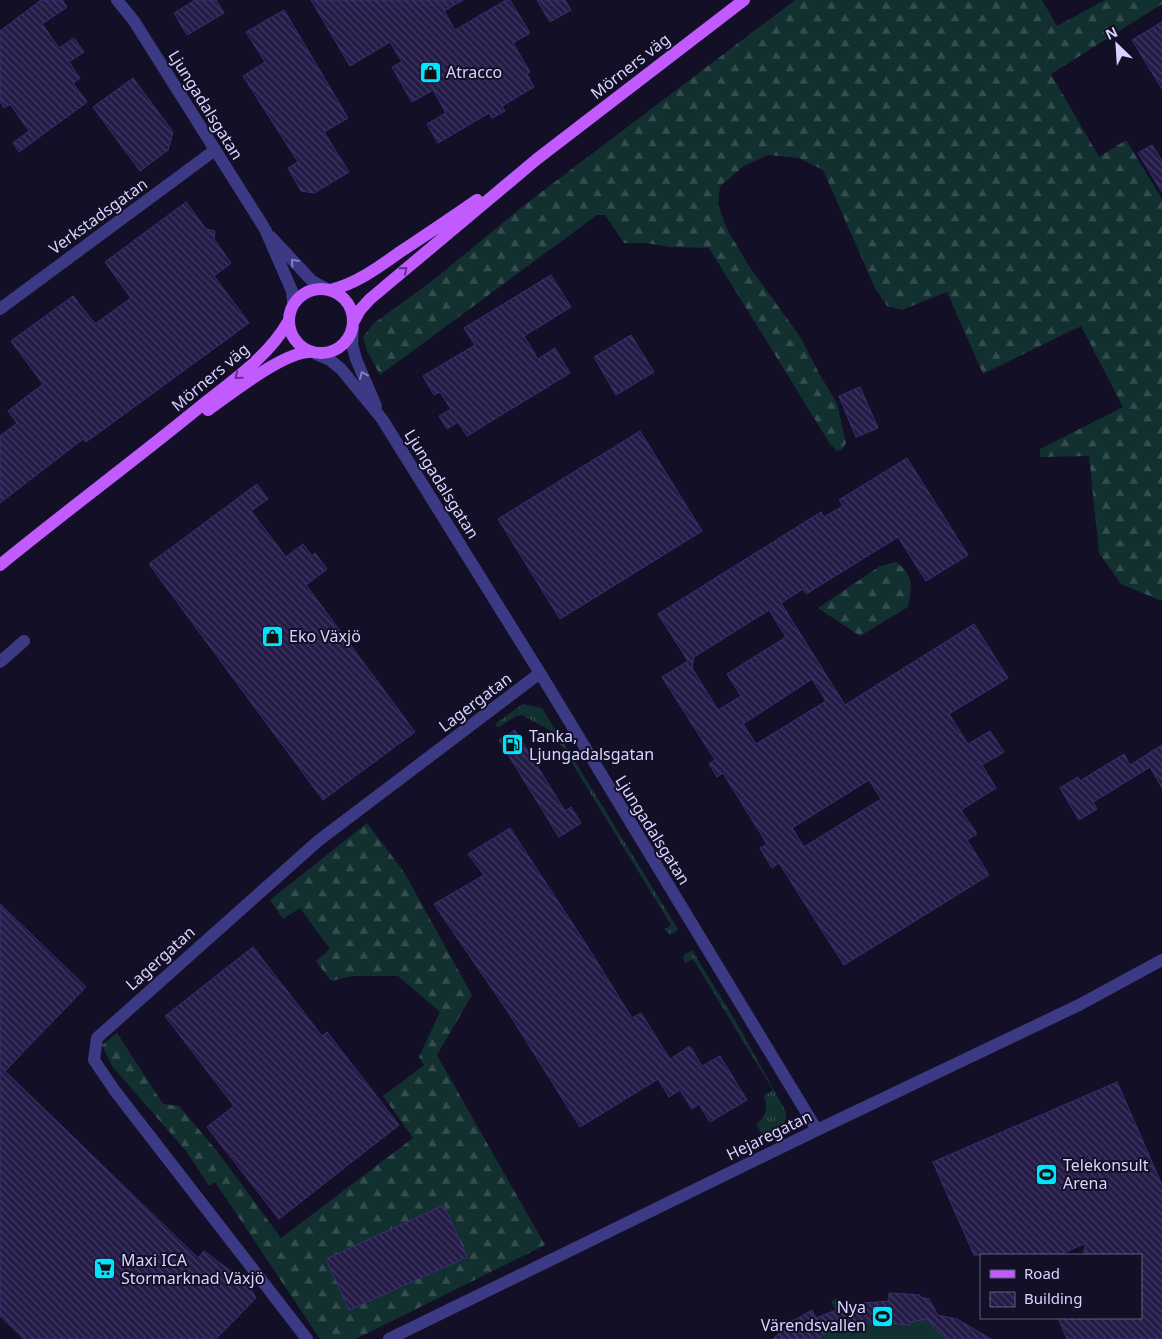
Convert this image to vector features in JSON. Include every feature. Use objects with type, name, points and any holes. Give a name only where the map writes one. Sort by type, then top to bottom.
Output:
[{"type":"main road","name":"Mörners väg","points":[[353,323],[360,310],[370,298],[537,159],[744,0]]},
{"type":"main road","name":"Mörners väg","points":[[328,290],[340,288],[354,282],[377,268],[537,159]]},
{"type":"main road","points":[[315,289],[328,290],[338,294],[347,301],[353,316],[353,323],[347,341],[339,349],[326,354],[313,353],[303,349],[294,341],[288,322],[293,304],[302,294],[315,289]]},
{"type":"main road","name":"Mörners väg","points":[[0,565],[146,452],[252,364],[280,336],[288,322]]},
{"type":"main road","name":"Mörners väg","points":[[146,452],[278,363],[292,356],[313,353]]},
{"type":"street","name":"Ljungadalsgatan","points":[[117,0],[134,21],[265,229],[292,291],[293,304]]},
{"type":"street","name":"Verkstadsgatan","points":[[0,310],[215,150]]},
{"type":"street","name":"Ljungadalsgatan","points":[[265,229],[312,281],[328,290]]},
{"type":"street","name":"Ljungadalsgatan","points":[[353,323],[352,344],[356,359],[382,420]]},
{"type":"street","name":"Ljungadalsgatan","points":[[313,353],[330,360],[341,370],[382,420],[540,674],[817,1130]]},
{"type":"street","points":[[0,662],[24,641]]},
{"type":"street","name":"Lagergatan","points":[[307,1339],[110,1084],[94,1060],[97,1038],[318,840],[540,674]]},
{"type":"street","name":"Hejaregatan","points":[[389,1339],[1070,1009],[1162,960]]},
{"type":"green space","points":[[795,0],[1042,0],[1057,26],[1105,0],[1162,0],[1162,4],[1051,74],[1099,157],[1126,140],[1162,199],[1162,601],[1121,584],[1099,553],[1089,456],[1040,457],[1040,449],[1123,407],[1081,326],[983,374],[947,292],[902,310],[887,306],[875,288],[823,170],[799,158],[768,155],[744,166],[720,186],[718,205],[727,229],[749,266],[799,335],[837,403],[846,443],[842,450],[837,451],[830,444],[709,248],[624,243],[605,215],[597,215],[380,375],[367,351],[363,337],[373,324],[432,281],[527,203]]},
{"type":"green space","points":[[896,562],[909,577],[911,587],[908,607],[860,636],[818,608],[880,566]]},
{"type":"green space","points":[[523,704],[542,708],[678,929],[677,931],[670,935],[665,929],[671,925],[553,732],[522,715],[516,716],[499,727],[496,726],[495,724]]},
{"type":"green space","points":[[367,823],[404,872],[472,995],[437,1055],[545,1245],[356,1339],[320,1339],[215,1182],[209,1186],[186,1151],[112,1066],[102,1045],[117,1033],[163,1104],[179,1106],[217,1151],[281,1238],[413,1138],[383,1096],[424,1065],[419,1057],[440,1012],[398,976],[352,976],[331,981],[316,961],[330,949],[300,908],[283,919],[270,900]]},
{"type":"green space","points":[[692,950],[741,1030],[786,1112],[783,1126],[765,1139],[756,1124],[762,1119],[765,1112],[764,1096],[773,1090],[693,959],[685,963],[684,955]]},
{"type":"green space","name":"Nya Värendsvallen","points":[[889,1293],[920,1295],[920,1297],[929,1299],[938,1315],[957,1319],[990,1339],[773,1339],[792,1319],[794,1321],[812,1310],[816,1318],[836,1311],[831,1301],[838,1298],[843,1308],[851,1304],[888,1301]]},
{"type":"building","points":[[41,0],[62,0],[67,7],[42,24],[59,48],[74,38],[84,52],[69,62],[80,78],[73,83],[87,102],[19,152],[13,143],[29,131],[10,104],[4,108],[0,101],[0,31]]},
{"type":"building","points":[[195,0],[216,0],[224,13],[187,35],[174,13]]},
{"type":"building","name":"Atracco","points":[[311,0],[463,0],[444,11],[455,30],[506,0],[510,0],[530,33],[513,43],[530,72],[527,74],[534,87],[502,106],[505,111],[492,118],[489,113],[438,143],[427,124],[446,113],[433,90],[412,102],[392,67],[402,62],[390,42],[350,66]]},
{"type":"building","points":[[537,0],[565,0],[571,10],[550,22]]},
{"type":"building","points":[[284,10],[348,118],[324,132],[349,172],[314,193],[301,191],[288,168],[298,162],[243,76],[265,62],[246,32]]},
{"type":"building","points":[[1162,22],[1162,89],[1132,40]]},
{"type":"building","points":[[133,78],[173,132],[168,150],[140,171],[93,107]]},
{"type":"building","points":[[1152,145],[1162,161],[1162,192],[1138,153]]},
{"type":"building","points":[[186,202],[206,229],[215,231],[214,239],[231,263],[214,276],[249,323],[86,442],[83,439],[0,503],[0,436],[17,423],[8,411],[43,384],[11,341],[73,296],[95,324],[131,298],[105,262]]},
{"type":"building","points":[[551,275],[571,307],[524,336],[538,359],[555,348],[570,373],[467,436],[458,422],[447,429],[439,416],[451,409],[440,392],[434,395],[423,376],[475,345],[464,328]]},
{"type":"building","points":[[631,335],[654,372],[616,395],[594,357]]},
{"type":"building","points":[[860,387],[878,428],[856,437],[839,396]]},
{"type":"building","points":[[640,431],[702,531],[560,619],[498,519]]},
{"type":"building","points":[[907,458],[968,555],[926,581],[898,537],[806,594],[803,589],[781,603],[845,705],[974,624],[1008,678],[949,714],[968,744],[990,731],[1004,752],[982,765],[996,788],[961,810],[977,834],[967,840],[989,875],[844,965],[779,863],[772,868],[760,848],[767,844],[723,773],[717,777],[709,764],[715,760],[662,677],[688,661],[658,614],[821,512],[824,517],[843,506],[839,500]],"holes":[[[769,610],[786,637],[727,674],[741,696],[718,710],[692,668],[694,657]],[[812,679],[826,701],[756,744],[743,724]],[[869,780],[881,799],[804,847],[792,828]]]},
{"type":"building","name":"Eko Växjö","points":[[257,484],[268,499],[251,511],[286,557],[303,544],[312,556],[315,553],[327,569],[306,585],[415,732],[323,800],[149,564]]},
{"type":"building","points":[[515,730],[565,811],[571,807],[581,823],[559,837],[499,740]]},
{"type":"building","points":[[1162,745],[1162,788],[1150,767],[1093,802],[1097,809],[1079,820],[1060,788],[1078,777],[1080,781],[1124,754],[1130,765]]},
{"type":"building","points":[[510,828],[632,1018],[641,1013],[670,1059],[690,1046],[702,1066],[720,1056],[747,1100],[710,1122],[699,1104],[692,1109],[680,1090],[669,1097],[658,1079],[580,1127],[508,1012],[434,904],[484,875],[468,854]]},
{"type":"building","points":[[0,904],[86,987],[5,1071],[198,1258],[204,1251],[248,1284],[256,1298],[216,1339],[24,1339],[0,1316]]},
{"type":"building","points":[[253,947],[322,1036],[327,1032],[399,1125],[279,1219],[207,1127],[234,1106],[165,1016]]},
{"type":"building","name":"Telekonsult Arena","points":[[1117,1082],[1162,1185],[1162,1339],[1067,1339],[1058,1319],[1142,1319],[1142,1254],[1083,1254],[1086,1243],[1061,1254],[974,1255],[933,1162]]},
{"type":"building","points":[[444,1205],[467,1257],[349,1310],[326,1259]]},
{"type":"building","name":"Nya Värendsvallen","points":[[889,1293],[920,1295],[920,1297],[929,1299],[938,1315],[957,1319],[991,1339],[946,1339],[928,1319],[910,1322],[910,1325],[867,1322],[851,1324],[829,1331],[816,1339],[773,1339],[787,1324],[812,1310],[816,1318],[851,1304],[889,1301]]},
{"type":"place","name":"Atracco","points":[[430,72]]},
{"type":"place","name":"Eko Växjö","points":[[273,636]]},
{"type":"place","name":"Tanka, Ljungadalsgatan","points":[[513,745]]},
{"type":"place","name":"Telekonsult Arena","points":[[1047,1174]]},
{"type":"place","name":"Maxi ICA Stormarknad Växjö","points":[[105,1269]]},
{"type":"place","name":"Nya Värendsvallen","points":[[882,1316]]}]
